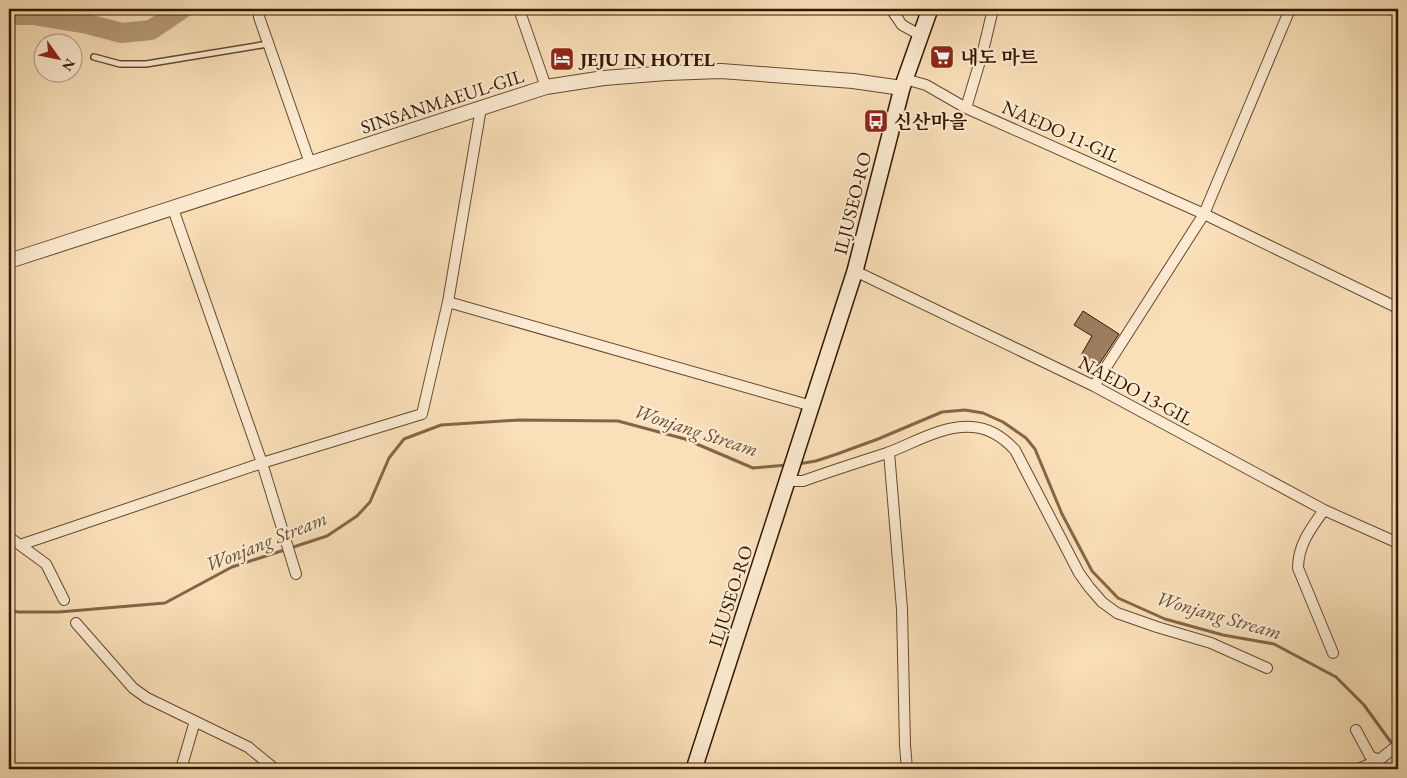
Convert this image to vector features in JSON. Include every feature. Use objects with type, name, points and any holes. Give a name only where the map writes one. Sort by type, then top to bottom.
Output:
[{"type":"main road","name":"ILJUSEO-RO","points":[[694,769],[790,477],[855,271],[904,83],[930,9]]},
{"type":"street","points":[[519,9],[546,87]]},
{"type":"street","points":[[891,9],[902,25],[920,35]]},
{"type":"street","points":[[966,108],[993,9]]},
{"type":"street","points":[[1094,386],[1204,214],[1290,9]]},
{"type":"street","points":[[259,17],[310,163]]},
{"type":"street","name":"SINSANMAEUL-GIL","points":[[9,261],[546,87],[604,78],[721,71],[904,83]]},
{"type":"street","name":"NAEDO 11-GIL","points":[[904,83],[926,85],[966,108],[1204,214],[1398,308]]},
{"type":"street","points":[[20,545],[262,463],[422,414],[448,302],[481,108]]},
{"type":"street","points":[[172,209],[262,463],[294,570]]},
{"type":"street","name":"NAEDO 13-GIL","points":[[855,271],[1094,386],[1324,510],[1398,543]]},
{"type":"street","points":[[448,302],[812,406]]},
{"type":"street","points":[[790,477],[803,481],[889,452],[934,434],[963,427],[983,429],[995,434],[1015,450],[1079,573],[1108,608],[1129,618],[1211,644],[1267,668]]},
{"type":"street","points":[[889,452],[902,609],[907,769]]},
{"type":"street","points":[[1324,510],[1301,544],[1298,568],[1333,653]]},
{"type":"street","points":[[9,537],[46,564],[64,600]]},
{"type":"street","points":[[76,623],[133,688],[147,698],[248,747],[276,769]]},
{"type":"street","points":[[181,769],[195,721]]},
{"type":"street","points":[[1356,730],[1370,756],[1379,765]]},
{"type":"street","points":[[1358,769],[1379,765],[1398,745]]},
{"type":"lane","points":[[94,57],[120,64],[146,64],[268,44]]},
{"type":"building","points":[[1083,311],[1119,334],[1098,366],[1081,355],[1092,336],[1074,325]]},
{"type":"waterway","points":[[9,15],[33,15],[87,24],[122,33],[151,30],[182,9]]},
{"type":"waterway","name":"Wonjang Stream","points":[[798,464],[816,461],[837,454],[942,412],[965,410],[983,413],[1003,422],[1026,438],[1035,449],[1062,514],[1092,571],[1118,598],[1165,619],[1223,635],[1274,644],[1336,677],[1364,705],[1398,752]]},
{"type":"waterway","name":"Wonjang Stream","points":[[9,610],[18,612],[59,612],[165,603],[232,567],[327,536],[357,516],[370,502],[389,458],[404,439],[441,425],[519,420],[618,421],[685,439],[753,468],[787,465]]},
{"type":"place","name":"내도 마트","points":[[942,57]]},
{"type":"place","name":"JEJU IN HOTEL","points":[[562,59]]},
{"type":"place","name":"신산마을","points":[[876,121]]}]
